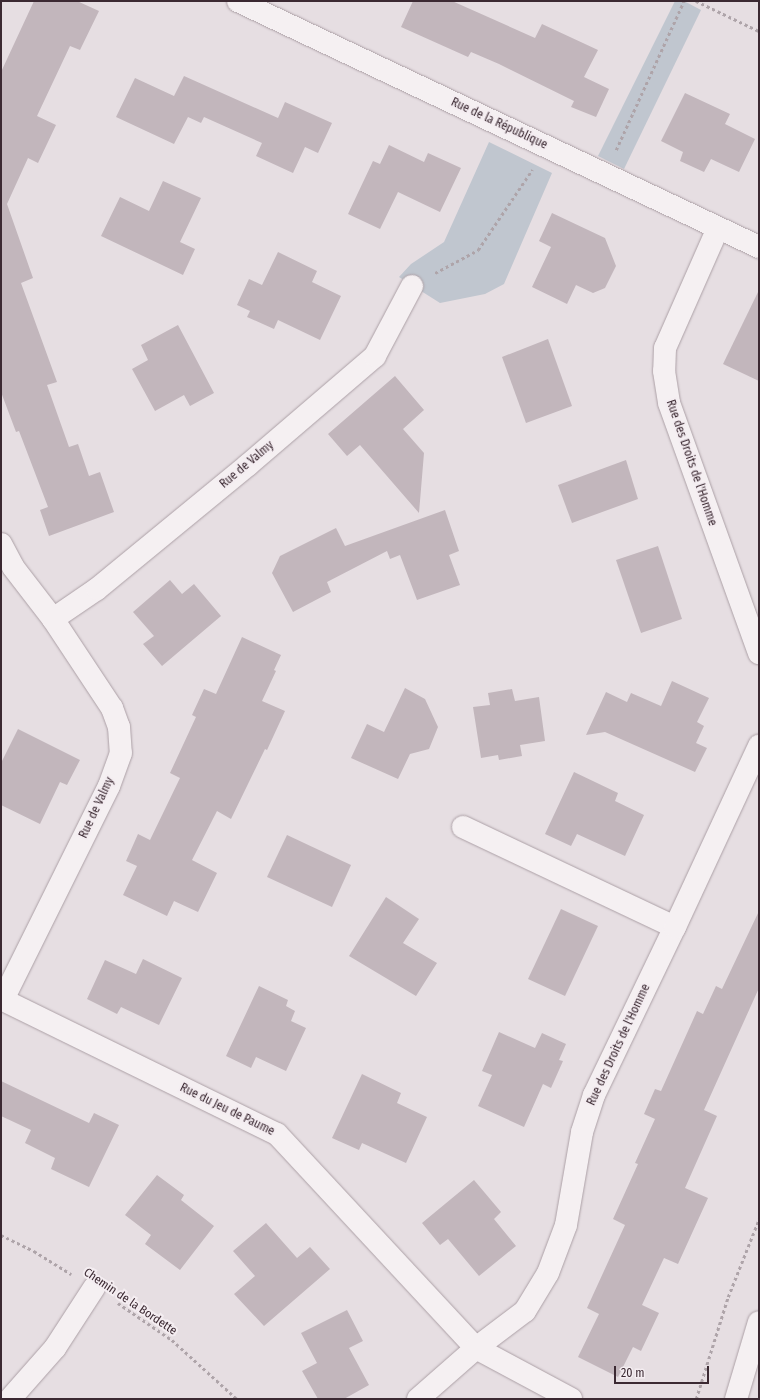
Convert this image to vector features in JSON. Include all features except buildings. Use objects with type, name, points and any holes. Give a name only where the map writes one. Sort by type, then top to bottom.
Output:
[{"type":"street","name":"Rue de la République","points":[[238,1],[759,247]]},
{"type":"street","name":"Rue des Droits de l'Homme","points":[[718,228],[665,348],[664,371],[669,403],[759,653]]},
{"type":"street","name":"Rue de Valmy","points":[[53,619],[109,579],[248,465],[375,356],[412,286]]},
{"type":"street","name":"Rue de Valmy","points":[[1,544],[13,567],[53,619],[112,708],[119,727],[121,753],[109,786],[2,1000]]},
{"type":"street","name":"Rue des Droits de l'Homme","points":[[476,1348],[525,1311],[548,1273],[566,1225],[582,1132],[594,1095],[675,927],[759,746]]},
{"type":"street","points":[[463,827],[675,927]]},
{"type":"street","name":"Rue du Jeu de Paume","points":[[2,1000],[277,1134],[476,1348],[571,1399]]},
{"type":"street","points":[[10,1399],[54,1348],[94,1288]]},
{"type":"street","points":[[736,1399],[759,1322]]},
{"type":"street","points":[[418,1399],[476,1348]]},
{"type":"path","points":[[605,174],[684,1]]},
{"type":"path","points":[[696,1],[759,31]]},
{"type":"path","points":[[412,286],[478,250],[548,147]]},
{"type":"path","points":[[696,1399],[728,1297],[759,1219]]},
{"type":"path","name":"Chemin de la Bordette","points":[[1,1235],[34,1251],[137,1315],[172,1340],[237,1399]]},
{"type":"shaded area","points":[[675,1],[684,1],[701,10],[624,169],[598,156]]},
{"type":"shaded area","points":[[489,142],[552,173],[504,284],[485,294],[440,303],[399,277],[411,264],[444,242]]}]
